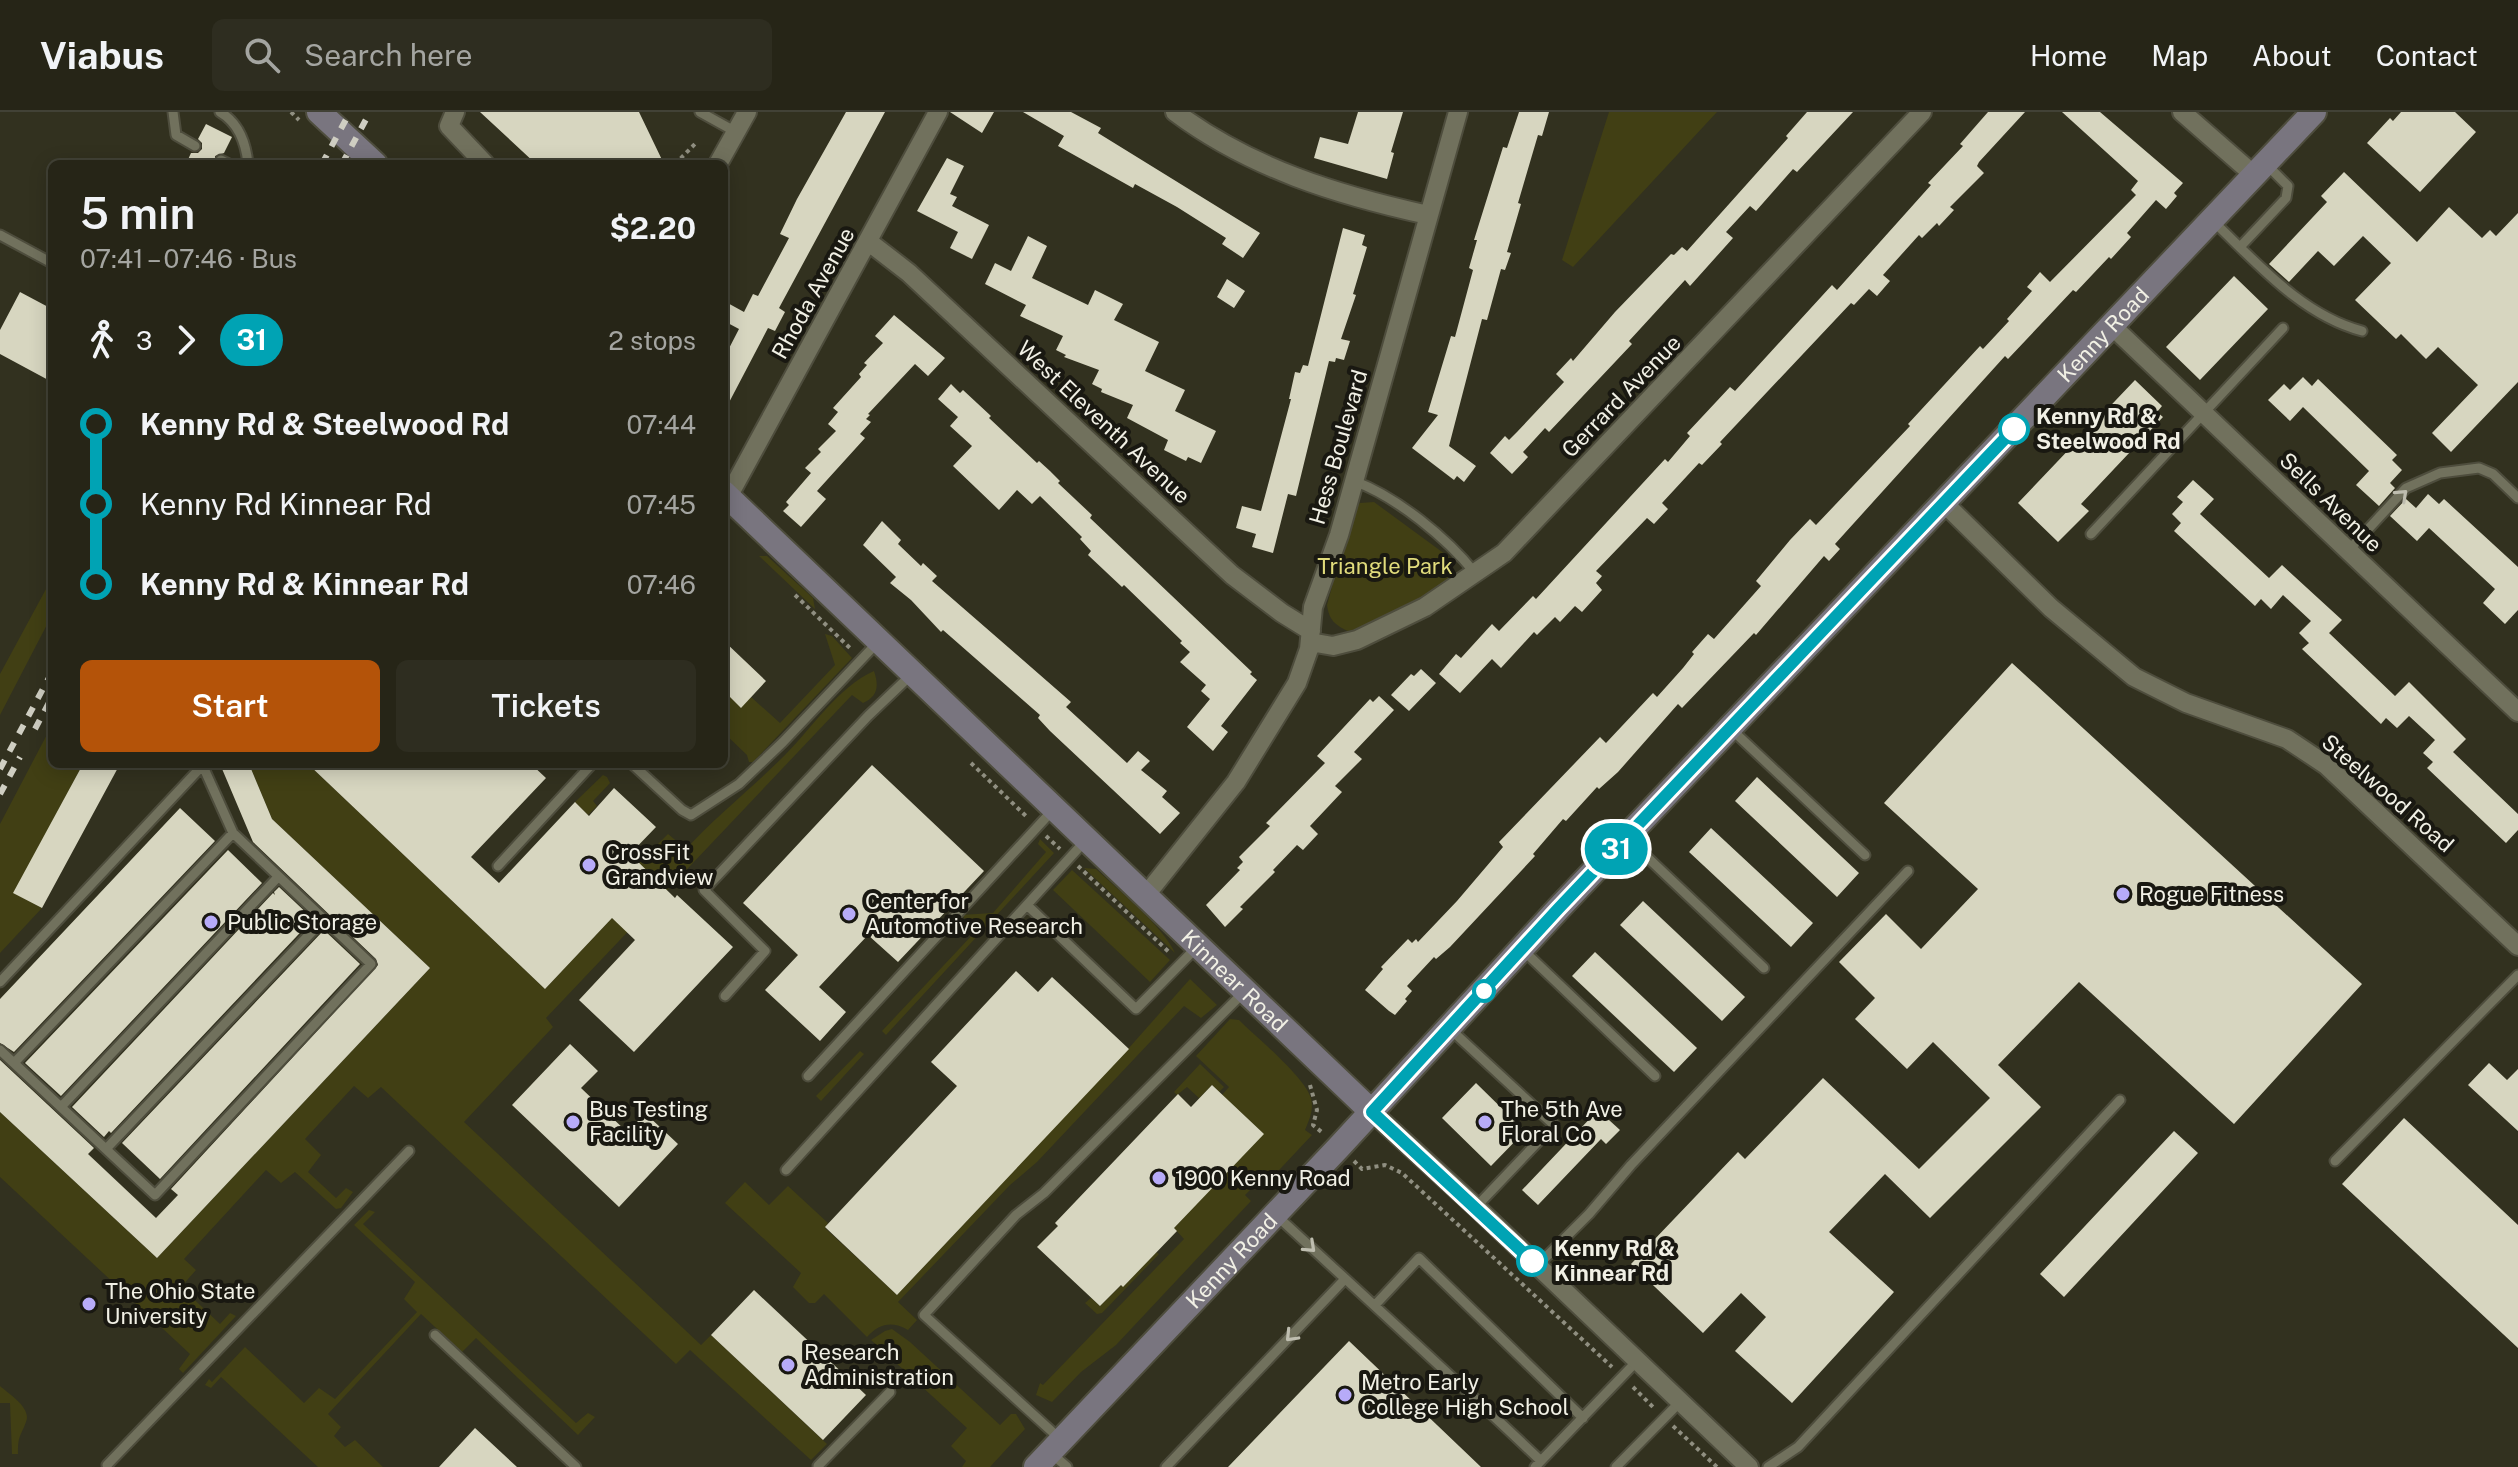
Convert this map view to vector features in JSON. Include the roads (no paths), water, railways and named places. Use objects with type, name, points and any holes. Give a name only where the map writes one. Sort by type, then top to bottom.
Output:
[{"type":"street","points":[[319,112],[371,160]]},
{"type":"street","points":[[455,112],[449,126],[481,160]]},
{"type":"street","points":[[720,160],[747,112]]},
{"type":"street","name":"Rhoda Avenue","points":[[728,491],[869,242],[938,112]]},
{"type":"street","points":[[1175,112],[1232,150],[1282,173],[1376,203],[1428,215]]},
{"type":"street","name":"Hess Boulevard","points":[[1146,895],[1195,836],[1253,756],[1297,683],[1311,637],[1313,607],[1339,535],[1458,112]]},
{"type":"street","name":"Gerrard Avenue","points":[[1311,637],[1333,646],[1357,640],[1425,607],[1504,553],[1922,112]]},
{"type":"street","points":[[2182,112],[2259,169]]},
{"type":"street","name":"Kenny Road","points":[[1053,1456],[1521,949],[2314,112]]},
{"type":"street","name":"West Eleventh Avenue","points":[[869,242],[921,283],[1232,575],[1311,637]]},
{"type":"street","name":"Sells Avenue","points":[[2112,326],[2518,712]]},
{"type":"street","name":"Kinnear Road","points":[[728,497],[1749,1467]]},
{"type":"street","name":"Steelwood Road","points":[[1944,503],[2051,608],[2134,677],[2186,703],[2287,739],[2326,765],[2518,946]]},
{"type":"lane","points":[[173,112],[176,135],[195,146]]},
{"type":"lane","points":[[220,112],[228,117],[244,139],[247,160]]},
{"type":"lane","points":[[700,112],[736,132]]},
{"type":"lane","points":[[2240,247],[2286,198],[2288,186],[2259,169]]},
{"type":"lane","points":[[2211,220],[2283,288],[2339,325],[2362,331]]},
{"type":"lane","points":[[0,235],[48,261]]},
{"type":"lane","points":[[2091,534],[2283,328]]},
{"type":"lane","points":[[2348,551],[2406,488],[2440,473],[2479,468],[2493,474],[2518,498]]},
{"type":"lane","points":[[1354,481],[1373,488],[1418,519],[1460,554],[1475,573]]},
{"type":"lane","points":[[636,768],[691,815],[739,784],[878,642]]},
{"type":"lane","points":[[725,996],[765,951],[704,890],[868,716],[912,674]]},
{"type":"lane","points":[[1731,729],[1865,855]]},
{"type":"lane","points":[[0,982],[200,768]]},
{"type":"lane","points":[[0,1050],[155,1195],[371,964],[233,833],[204,768]]},
{"type":"lane","points":[[498,866],[588,768]]},
{"type":"lane","points":[[808,1076],[1054,809]]},
{"type":"lane","points":[[14,1063],[233,833]]},
{"type":"lane","points":[[1627,838],[1764,968]]},
{"type":"lane","points":[[786,1170],[1086,839]]},
{"type":"lane","points":[[1537,1266],[1908,871]]},
{"type":"lane","points":[[61,1107],[278,877]]},
{"type":"lane","points":[[1027,905],[1136,1009],[1199,945]]},
{"type":"lane","points":[[106,1149],[324,919]]},
{"type":"lane","points":[[1521,949],[1655,1076]]},
{"type":"lane","points":[[2335,1161],[2518,975]]},
{"type":"lane","points":[[1053,1456],[924,1315],[1016,1215],[1044,1193],[1245,990]]},
{"type":"lane","points":[[1449,1028],[1554,1125],[1476,1207]]},
{"type":"lane","points":[[1768,1467],[1798,1447],[2120,1100]]},
{"type":"lane","points":[[107,1465],[409,1151]]},
{"type":"lane","points":[[1275,1214],[1344,1280],[1376,1304],[1538,1464],[1637,1361]]},
{"type":"lane","points":[[1376,1304],[1419,1258],[1583,1418]]},
{"type":"lane","points":[[1166,1467],[1344,1280]]},
{"type":"lane","points":[[435,1335],[576,1467]]},
{"type":"lane","points":[[818,1467],[890,1392]]},
{"type":"lane","points":[[1616,1467],[1680,1402]]},
{"type":"railway","points":[[324,160],[350,112]]},
{"type":"railway","points":[[344,160],[370,112]]},
{"type":"railway","points":[[0,769],[48,679]]},
{"type":"railway","points":[[35,729],[48,705]]},
{"type":"railway","points":[[0,794],[20,757]]},
{"type":"place","name":"Kenny Rd & Steelwood Rd","points":[[2014,429]]},
{"type":"place","name":"CrossFit Grandview","points":[[589,865]]},
{"type":"place","name":"Rogue Fitness","points":[[2123,894]]},
{"type":"place","name":"Center for Automotive Research","points":[[849,914]]},
{"type":"place","name":"Public Storage","points":[[211,922]]},
{"type":"place","name":"Bus Testing Facility","points":[[573,1122]]},
{"type":"place","name":"The 5th Ave Floral Co","points":[[1485,1122]]},
{"type":"place","name":"1900 Kenny Road","points":[[1159,1178]]},
{"type":"place","name":"Kenny Rd & Kinnear Rd","points":[[1532,1261]]},
{"type":"place","name":"The Ohio State University","points":[[89,1304]]},
{"type":"place","name":"Research Administration","points":[[788,1365]]},
{"type":"place","name":"Metro Early College High School","points":[[1345,1395]]},
{"type":"park label","name":"Triangle Park","points":[[1385,566]]}]
